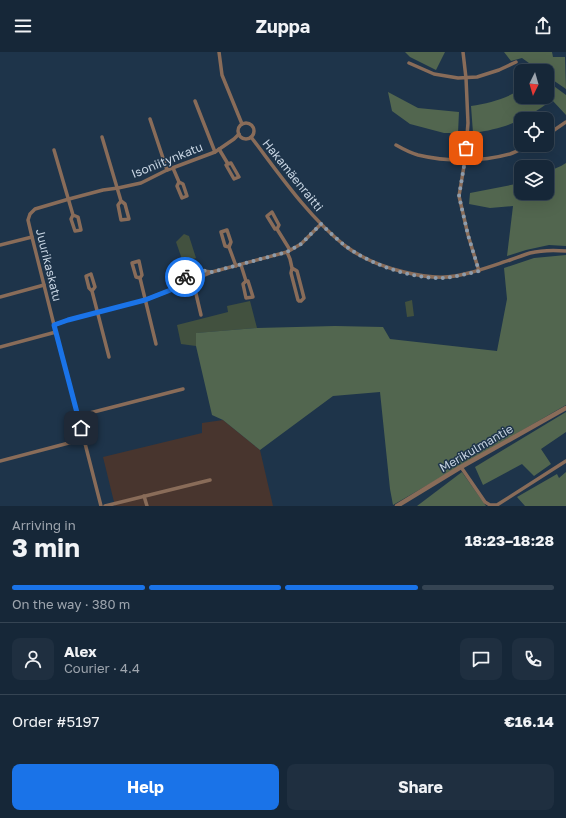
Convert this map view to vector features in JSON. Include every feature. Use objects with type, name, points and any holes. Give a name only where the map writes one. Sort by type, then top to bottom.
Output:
[{"type":"street","points":[[219,52],[222,75],[242,124]]},
{"type":"street","points":[[463,52],[468,123],[465,160],[459,196],[468,235],[479,271]]},
{"type":"street","points":[[409,63],[434,74],[466,78],[477,77],[499,70],[516,62]]},
{"type":"street","points":[[194,101],[215,152]]},
{"type":"street","points":[[150,118],[167,170]]},
{"type":"street","points":[[554,130],[566,122]]},
{"type":"street","points":[[249,123],[253,126],[254,131],[251,138],[243,138],[239,134],[239,129],[242,124],[249,123]]},
{"type":"street","name":"Isoniitynkatu","points":[[30,214],[35,209],[69,199],[102,190],[141,183],[167,170],[219,150],[239,134]]},
{"type":"street","points":[[102,137],[121,201],[125,204],[129,219],[121,220],[118,205],[121,201]]},
{"type":"street","name":"Hakamäenraitti","points":[[251,138],[300,201],[321,224],[349,248],[373,262],[390,269],[426,277],[455,277],[479,271],[529,253],[549,250],[566,251]]},
{"type":"street","points":[[396,146],[417,154],[439,159],[480,160],[514,152]]},
{"type":"street","points":[[54,150],[73,215]]},
{"type":"street","points":[[219,150],[228,164]]},
{"type":"street","points":[[173,168],[178,182]]},
{"type":"street","name":"Juurikaskatu","points":[[30,214],[28,220],[32,237],[101,506]]},
{"type":"street","points":[[54,325],[145,300],[212,272],[288,251],[301,244],[321,224]]},
{"type":"street","points":[[277,229],[288,251],[292,268],[291,273],[298,300],[302,302],[304,298],[301,285],[296,271],[292,268]]},
{"type":"street","points":[[0,245],[32,237]]},
{"type":"street","points":[[229,247],[236,266]]},
{"type":"street","points":[[140,278],[136,277],[132,262],[139,261],[142,275],[140,278],[156,344]]},
{"type":"street","points":[[241,265],[246,281]]},
{"type":"street","points":[[178,287],[182,279],[189,272],[200,270],[212,272]]},
{"type":"street","points":[[189,272],[193,281],[201,315]]},
{"type":"street","points":[[0,297],[44,285]]},
{"type":"street","points":[[295,286],[301,285]]},
{"type":"street","points":[[92,291],[109,357]]},
{"type":"street","points":[[0,346],[56,332]]},
{"type":"street","points":[[78,416],[183,389]]},
{"type":"street","name":"Merikulmantie","points":[[397,506],[461,467],[566,408]]},
{"type":"street","points":[[0,462],[84,439]]},
{"type":"street","points":[[461,467],[484,502],[490,505],[497,505],[566,461]]},
{"type":"street","points":[[105,506],[210,480]]},
{"type":"street","points":[[144,496],[147,506]]},
{"type":"shaded area","points":[[223,420],[260,450],[273,506],[115,506],[103,457],[202,433],[202,423]]},
{"type":"green space","points":[[405,52],[445,52],[436,70],[410,57]]},
{"type":"green space","points":[[504,52],[552,52],[553,57],[565,57],[566,89],[554,81],[554,64],[530,64],[522,58],[511,61]]},
{"type":"green space","points":[[554,86],[566,95],[566,115],[554,102]]},
{"type":"green space","points":[[388,92],[418,108],[459,112],[458,133],[444,133],[410,124],[392,111]]},
{"type":"green space","points":[[514,92],[514,104],[546,104],[534,112],[514,112],[514,122],[506,126],[473,133],[471,106],[497,100]]},
{"type":"green space","points":[[566,163],[566,246],[549,245],[507,256],[513,206],[490,208],[469,204],[470,193],[514,184],[514,200],[554,200],[554,169]]},
{"type":"green space","points":[[184,234],[189,236],[196,258],[183,262],[176,242]]},
{"type":"green space","points":[[566,255],[566,405],[393,505],[380,392],[333,396],[260,450],[223,420],[212,415],[196,346],[196,333],[257,328],[335,326],[383,327],[390,339],[497,351],[507,299],[504,268],[534,258]]},
{"type":"green space","points":[[412,300],[414,316],[407,317],[405,302]]},
{"type":"green space","points":[[250,301],[257,328],[197,333],[196,346],[181,344],[177,325],[228,312],[227,306]]},
{"type":"green space","points":[[566,412],[566,432],[541,449],[551,464],[534,476],[522,464],[483,485],[475,467]]},
{"type":"green space","points":[[462,472],[486,506],[417,506]]},
{"type":"green space","points":[[566,472],[566,506],[525,506],[517,497],[557,474],[559,478]]},
{"type":"way so far","points":[[185,277],[189,272],[195,270],[212,272],[287,252],[301,244],[321,224],[351,250],[390,269],[426,277],[441,278],[455,277],[479,271],[468,235],[459,196],[466,148]]},
{"type":"route","points":[[81,428],[54,325],[145,300],[178,287],[182,279],[185,277]]}]
